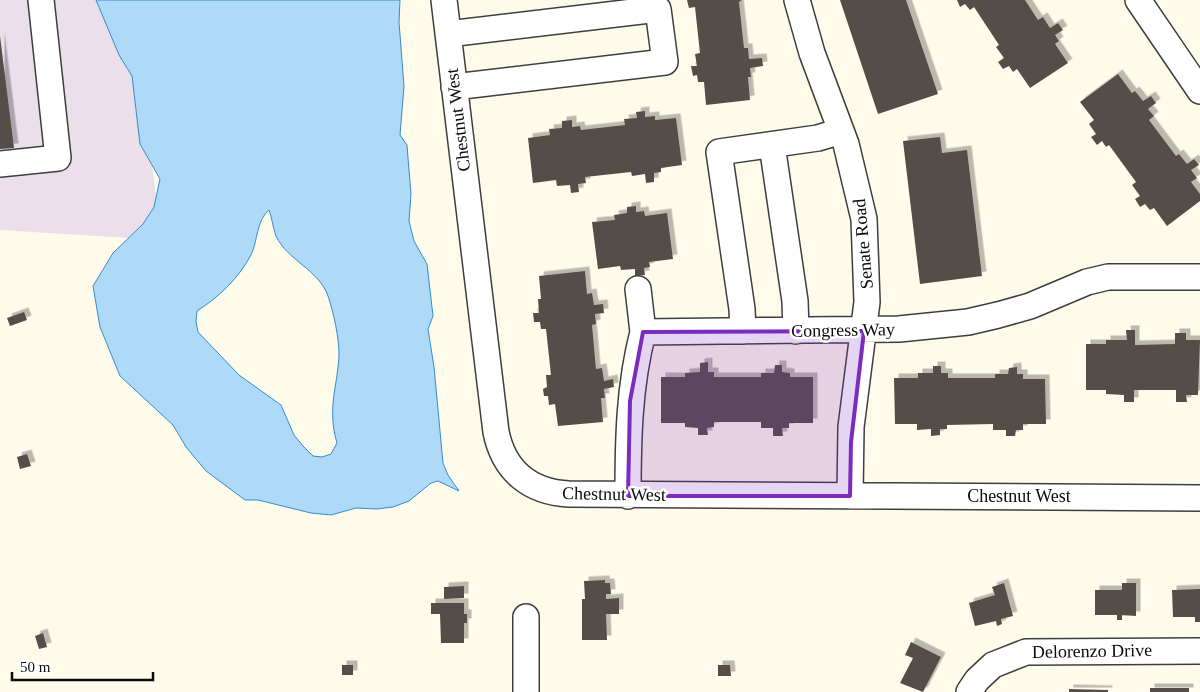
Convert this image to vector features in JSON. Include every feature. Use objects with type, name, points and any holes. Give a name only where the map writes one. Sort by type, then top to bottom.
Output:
[{"type":"street","points":[[0,164],[58,158],[41,0]]},
{"type":"street","name":"Chestnut West","points":[[444,0],[496,432],[501,453],[522,477],[547,492],[628,496],[1200,498]]},
{"type":"street","name":"Senate Road","points":[[797,0],[812,53],[854,171],[864,219],[868,289],[851,426],[850,496]]},
{"type":"street","points":[[1138,0],[1200,91]]},
{"type":"street","points":[[448,34],[658,9],[665,62],[454,87]]},
{"type":"street","points":[[743,331],[742,309],[719,152],[818,138],[841,131]]},
{"type":"street","points":[[772,145],[795,301],[796,331]]},
{"type":"street","name":"Congress Way","points":[[644,332],[898,330],[983,319],[1021,308],[1087,282],[1108,277],[1200,277]]},
{"type":"street","points":[[628,496],[630,401],[634,371],[644,332],[638,289]]},
{"type":"street","points":[[526,618],[526,692]]},
{"type":"street","name":"Delorenzo Drive","points":[[969,692],[993,665],[1026,652],[1200,651]]},
{"type":"highlighted area","points":[[864,331],[851,442],[850,496],[628,496],[630,401],[643,332]]},
{"type":"shaded area","points":[[0,0],[130,0],[162,240],[0,230]]},
{"type":"water","points":[[96,0],[400,0],[399,22],[404,86],[400,135],[407,145],[411,194],[409,221],[414,241],[427,264],[433,316],[428,329],[434,367],[443,463],[448,475],[459,491],[438,481],[431,483],[409,501],[393,507],[377,509],[356,508],[331,515],[311,513],[258,500],[245,500],[206,471],[186,447],[173,425],[120,376],[100,327],[93,286],[113,253],[143,224],[154,207],[160,179],[140,144],[132,76],[119,55]],"holes":[[[269,210],[276,236],[281,244],[324,287],[334,318],[339,356],[333,409],[334,431],[337,443],[331,454],[322,457],[313,456],[294,435],[281,405],[239,375],[198,332],[197,311],[213,300],[240,272],[251,255],[259,225]]]},
{"type":"building","points":[[687,0],[742,0],[739,2],[744,48],[748,48],[749,59],[762,58],[763,66],[750,68],[751,77],[748,77],[750,100],[706,105],[704,82],[698,82],[697,75],[693,76],[691,66],[697,66],[695,54],[700,53],[695,7],[689,8]]},
{"type":"building","points":[[840,0],[906,0],[938,94],[878,114]]},
{"type":"building","points":[[957,0],[1025,0],[1038,20],[1043,17],[1050,28],[1058,23],[1063,30],[1055,35],[1059,41],[1055,44],[1068,63],[1030,88],[1017,69],[1013,72],[1009,66],[1003,69],[998,62],[1004,58],[996,47],[999,45],[974,7],[970,10],[965,4],[960,7]]},
{"type":"building","points":[[0,36],[14,148],[0,149]]},
{"type":"building","points":[[1118,74],[1132,93],[1135,91],[1143,101],[1151,96],[1156,103],[1148,109],[1154,116],[1149,120],[1176,156],[1179,154],[1187,164],[1194,159],[1199,165],[1191,170],[1197,178],[1191,182],[1200,194],[1200,201],[1167,226],[1154,208],[1150,210],[1145,204],[1140,207],[1135,199],[1140,196],[1132,185],[1136,182],[1109,145],[1106,147],[1102,141],[1097,145],[1091,137],[1096,134],[1089,124],[1094,120],[1080,102]]},
{"type":"building","points":[[645,111],[645,117],[655,116],[655,120],[676,118],[682,165],[661,168],[661,172],[654,173],[654,182],[646,183],[645,174],[632,176],[631,172],[585,177],[586,183],[578,184],[579,192],[571,193],[570,185],[557,186],[556,180],[533,183],[528,138],[550,135],[549,129],[562,128],[562,121],[572,120],[572,127],[580,126],[581,130],[625,125],[624,119],[637,118],[636,112]]},
{"type":"building","points":[[940,137],[942,153],[967,150],[982,276],[920,284],[903,141]]},
{"type":"building","points":[[636,206],[636,212],[644,211],[645,216],[667,213],[673,259],[649,262],[650,267],[644,268],[645,275],[635,276],[635,269],[621,270],[620,266],[598,269],[592,222],[615,220],[614,215],[627,213],[627,207]]},
{"type":"building","points":[[585,271],[587,294],[592,293],[594,305],[603,304],[604,313],[595,314],[596,324],[592,325],[596,369],[602,368],[604,381],[613,379],[614,387],[604,389],[605,398],[601,398],[603,422],[558,426],[555,404],[549,405],[548,396],[544,396],[543,389],[547,387],[546,375],[551,375],[546,329],[541,329],[540,322],[534,322],[533,313],[539,313],[538,299],[541,299],[539,276]]},
{"type":"building","points":[[24,312],[27,320],[10,326],[7,318]]},
{"type":"building","points":[[1126,330],[1135,330],[1135,345],[1175,344],[1175,333],[1186,333],[1186,340],[1200,340],[1198,395],[1186,395],[1187,402],[1176,402],[1176,390],[1134,390],[1134,402],[1124,402],[1124,395],[1106,394],[1106,390],[1086,390],[1086,344],[1106,344],[1106,340],[1127,340]]},
{"type":"building","points":[[708,362],[708,372],[714,372],[714,377],[761,377],[761,373],[774,373],[775,365],[782,365],[782,372],[790,373],[790,377],[813,377],[813,423],[789,423],[789,428],[782,428],[783,436],[773,436],[773,428],[761,428],[761,422],[714,422],[714,427],[707,428],[708,435],[698,435],[698,428],[685,427],[685,423],[661,423],[661,377],[685,377],[685,373],[700,372],[700,363]]},
{"type":"building","points":[[933,366],[941,366],[941,373],[948,373],[948,378],[995,378],[995,374],[1008,374],[1009,368],[1017,367],[1017,374],[1023,374],[1023,379],[1045,379],[1046,424],[1023,424],[1023,430],[1016,430],[1015,436],[1006,436],[1006,430],[993,430],[993,424],[947,425],[947,429],[940,429],[940,435],[931,436],[931,429],[917,430],[917,424],[895,424],[894,378],[918,378],[918,373],[933,373]]},
{"type":"building","points":[[27,454],[31,466],[20,469],[17,457]]},
{"type":"building","points":[[605,580],[605,583],[610,583],[611,594],[606,594],[606,599],[619,598],[619,614],[606,614],[607,640],[582,640],[582,599],[585,599],[584,581]]},
{"type":"building","points":[[1004,583],[1013,616],[1001,619],[1002,624],[997,626],[996,621],[975,626],[969,603],[995,595],[992,587]]},
{"type":"building","points":[[1122,583],[1136,583],[1136,616],[1122,615],[1122,620],[1117,620],[1117,615],[1095,615],[1095,590],[1122,590]]},
{"type":"building","points":[[464,586],[464,598],[444,599],[444,587]]},
{"type":"building","points":[[1200,589],[1200,622],[1195,622],[1195,617],[1173,617],[1172,590]]},
{"type":"building","points":[[431,603],[464,603],[464,614],[467,614],[467,623],[464,623],[464,643],[441,643],[440,614],[431,614]]},
{"type":"building","points":[[43,633],[47,647],[39,649],[35,636]]},
{"type":"building","points":[[911,642],[941,657],[923,692],[900,683],[913,658],[905,655]]},
{"type":"building","points":[[342,665],[353,665],[353,675],[342,675]]},
{"type":"building","points":[[718,665],[730,665],[731,676],[718,676]]},
{"type":"building","points":[[1150,688],[1189,688],[1189,692],[1150,692]]},
{"type":"building","points":[[1069,689],[1108,690],[1108,692],[1069,692]]}]
